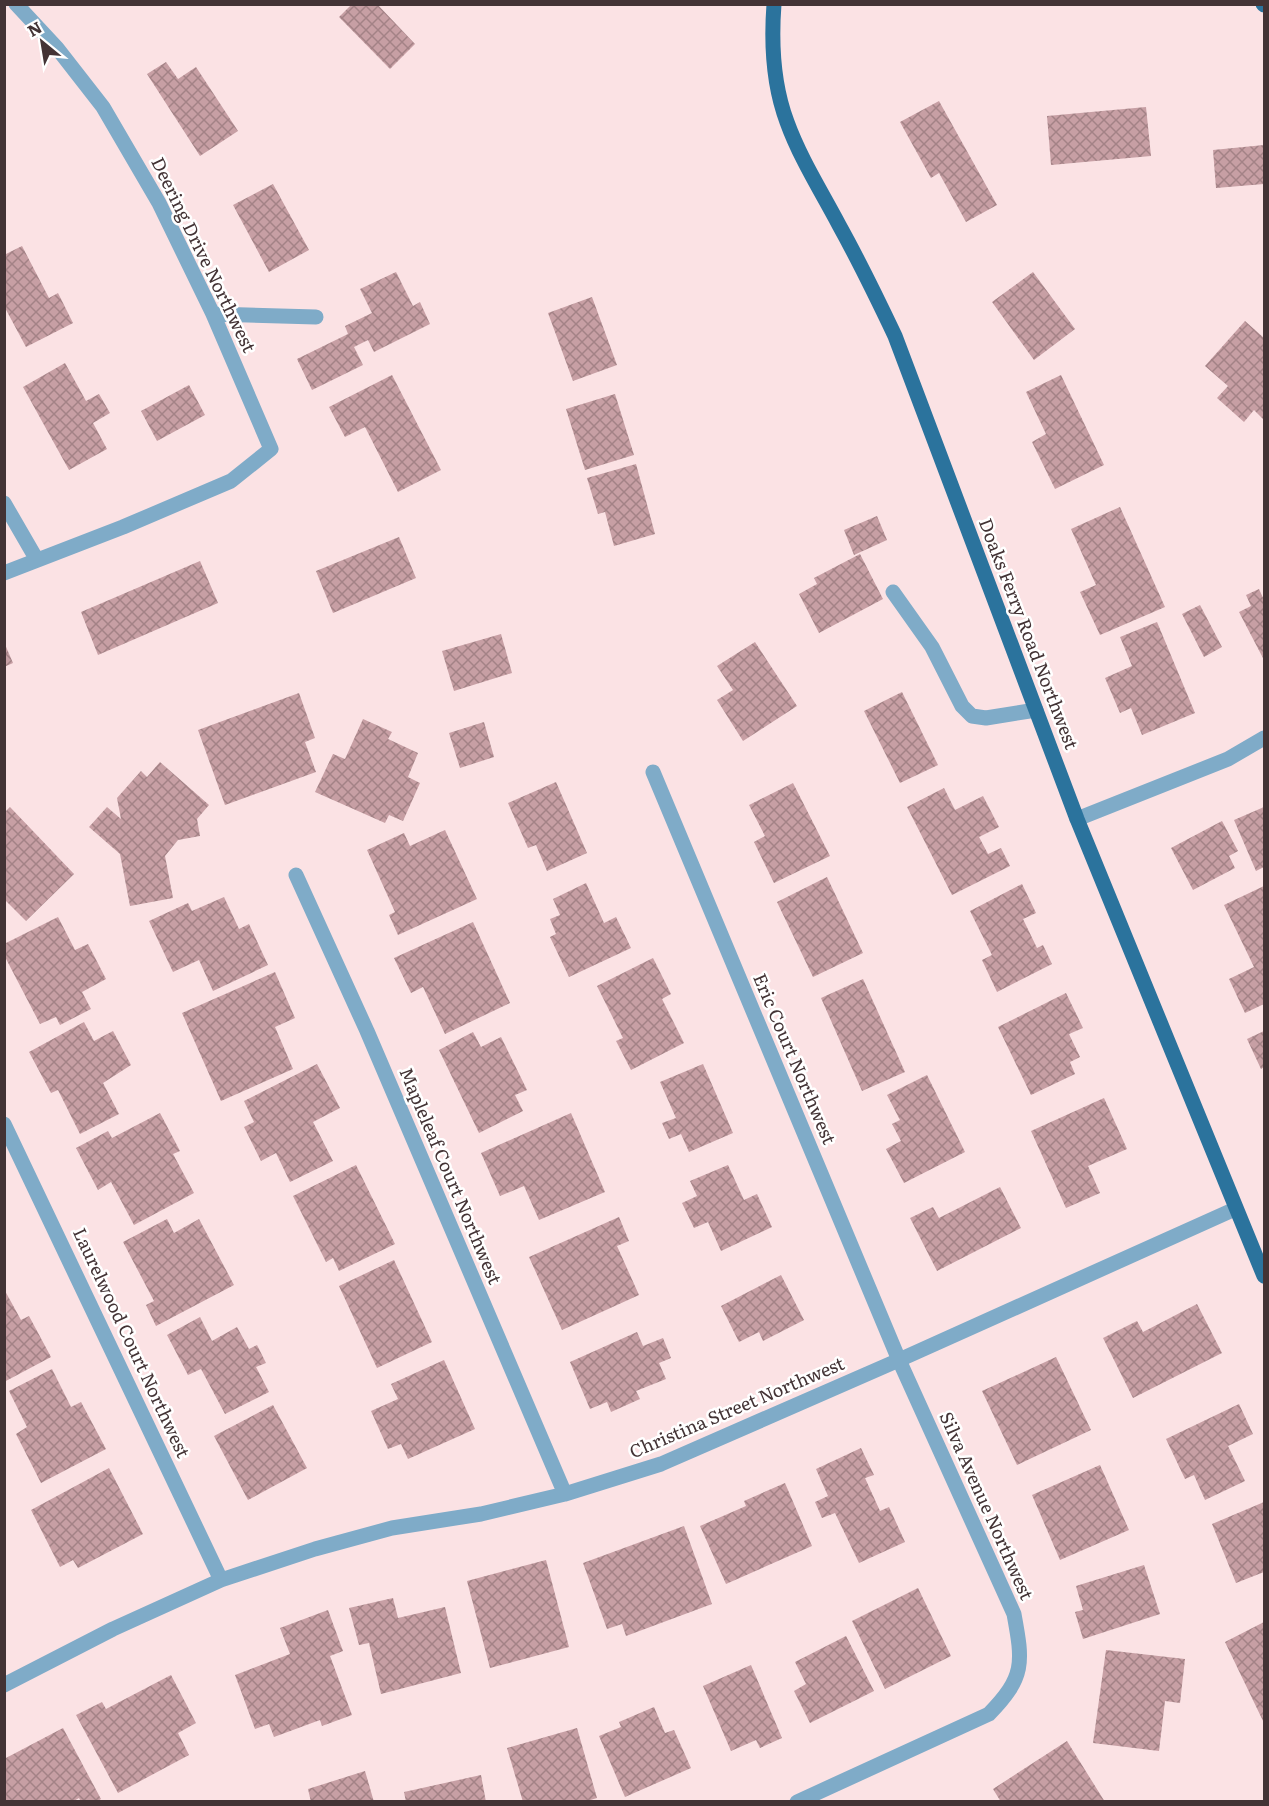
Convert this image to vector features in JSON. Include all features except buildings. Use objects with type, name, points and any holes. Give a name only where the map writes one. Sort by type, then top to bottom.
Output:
[{"type":"main road","name":"Doaks Ferry Road Northwest","points":[[774,4],[771,37],[776,80],[786,122],[806,165],[869,280],[895,336],[1077,819],[1264,1276]]},
{"type":"street","name":"Deering Drive Northwest","points":[[16,4],[57,48],[103,107],[159,203],[213,314],[271,449],[231,481],[38,560]]},
{"type":"street","points":[[213,314],[316,316]]},
{"type":"street","points":[[4,502],[38,560],[4,573]]},
{"type":"street","points":[[893,592],[932,647],[962,706],[972,716],[986,718],[1036,710]]},
{"type":"street","points":[[1077,819],[1228,759],[1264,738]]},
{"type":"street","name":"Eric Court Northwest","points":[[653,772],[899,1360]]},
{"type":"street","name":"Mapleleaf Court Northwest","points":[[296,875],[367,1031],[565,1494]]},
{"type":"street","name":"Laurelwood Court Northwest","points":[[4,1124],[221,1580]]},
{"type":"street","name":"Christina Street Northwest","points":[[4,1685],[113,1629],[221,1580],[315,1549],[392,1528],[481,1514],[565,1494],[661,1464],[1235,1209]]},
{"type":"street","name":"Silva Avenue Northwest","points":[[797,1802],[989,1714],[1009,1693],[1019,1672],[1019,1644],[1014,1614],[899,1360]]}]
